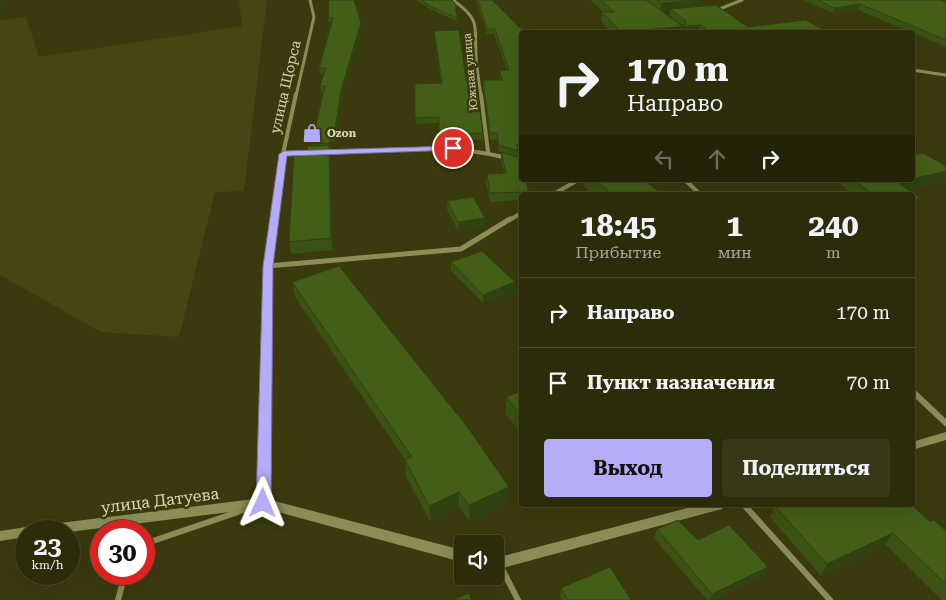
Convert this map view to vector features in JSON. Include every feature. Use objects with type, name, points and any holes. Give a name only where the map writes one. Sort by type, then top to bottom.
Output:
[{"type":"street","name":"улица Щорса","points":[[263,503],[268,266],[284,154],[314,17],[310,0]]},
{"type":"street","name":"Южная улица","points":[[453,0],[468,11],[477,32],[476,55],[488,152]]},
{"type":"street","points":[[712,11],[721,10],[742,0]]},
{"type":"street","points":[[915,70],[946,75]]},
{"type":"street","points":[[318,154],[453,148],[488,152],[513,159]]},
{"type":"street","points":[[284,154],[309,154]]},
{"type":"street","points":[[557,192],[575,182]]},
{"type":"street","points":[[687,182],[698,192]]},
{"type":"street","points":[[268,266],[461,249],[519,214]]},
{"type":"street","points":[[915,394],[946,423]]},
{"type":"street","points":[[915,445],[946,436]]},
{"type":"street","points":[[155,540],[263,503]]},
{"type":"street","name":"улица Датуева","points":[[80,525],[263,503],[454,554]]},
{"type":"street","points":[[504,561],[710,507]]},
{"type":"street","points":[[746,507],[830,600]]},
{"type":"street","points":[[0,536],[15,534]]},
{"type":"street","points":[[504,575],[518,600]]},
{"type":"street","points":[[118,600],[122,585]]},
{"type":"shaded area","points":[[239,0],[267,0],[244,191],[215,192],[179,337],[101,332],[0,275],[0,20],[26,17],[39,57],[242,26]]},
{"type":"building","points":[[329,0],[354,0],[361,23],[341,90],[334,136],[330,136],[330,143],[311,144],[325,86],[320,86],[326,68],[319,68],[333,18],[328,18]]},
{"type":"building","points":[[421,0],[452,0],[455,3],[457,18],[432,7]]},
{"type":"building","points":[[478,0],[492,0],[520,28],[524,30],[519,30],[518,151],[499,145],[497,133],[490,133],[483,80],[502,80],[500,71],[509,70],[495,29],[487,29]]},
{"type":"building","points":[[601,0],[646,0],[682,26],[686,24],[686,21],[670,9],[716,5],[748,27],[805,20],[825,30],[708,30],[700,25],[644,30],[619,30],[602,12],[614,12]]},
{"type":"building","points":[[657,0],[697,0],[661,3]]},
{"type":"building","points":[[818,0],[940,0],[946,2],[946,40],[860,4],[834,8]]},
{"type":"building","points":[[459,30],[466,80],[476,80],[483,133],[439,134],[439,117],[415,118],[415,84],[442,83],[434,31]]},
{"type":"building","points":[[329,145],[331,238],[289,242],[294,151],[307,150],[308,146]]},
{"type":"building","points":[[501,152],[519,158],[519,182],[526,182],[528,192],[490,193],[487,174],[506,173]]},
{"type":"building","points":[[923,153],[946,166],[946,171],[915,178],[915,154]]},
{"type":"building","points":[[598,182],[646,182],[660,192],[610,192]]},
{"type":"building","points":[[857,182],[897,182],[911,192],[870,192]]},
{"type":"building","points":[[473,197],[485,218],[458,222],[447,201]]},
{"type":"building","points":[[482,251],[515,282],[483,295],[451,262]]},
{"type":"building","points":[[339,266],[468,428],[509,487],[469,505],[459,492],[429,506],[405,460],[412,457],[292,282]]},
{"type":"building","points":[[519,392],[519,413],[506,397]]},
{"type":"building","points":[[776,507],[914,507],[930,522],[934,520],[946,531],[946,584],[893,533],[827,564]]},
{"type":"building","points":[[678,520],[698,540],[729,525],[768,567],[712,594],[657,529]]},
{"type":"building","points":[[610,567],[631,600],[568,600],[561,588]]},
{"type":"building","points":[[469,593],[472,600],[453,600]]},
{"type":"place","name":"Ozon","points":[[312,133]]},
{"type":"route","points":[[263,503],[268,266],[284,154],[453,148]]}]
